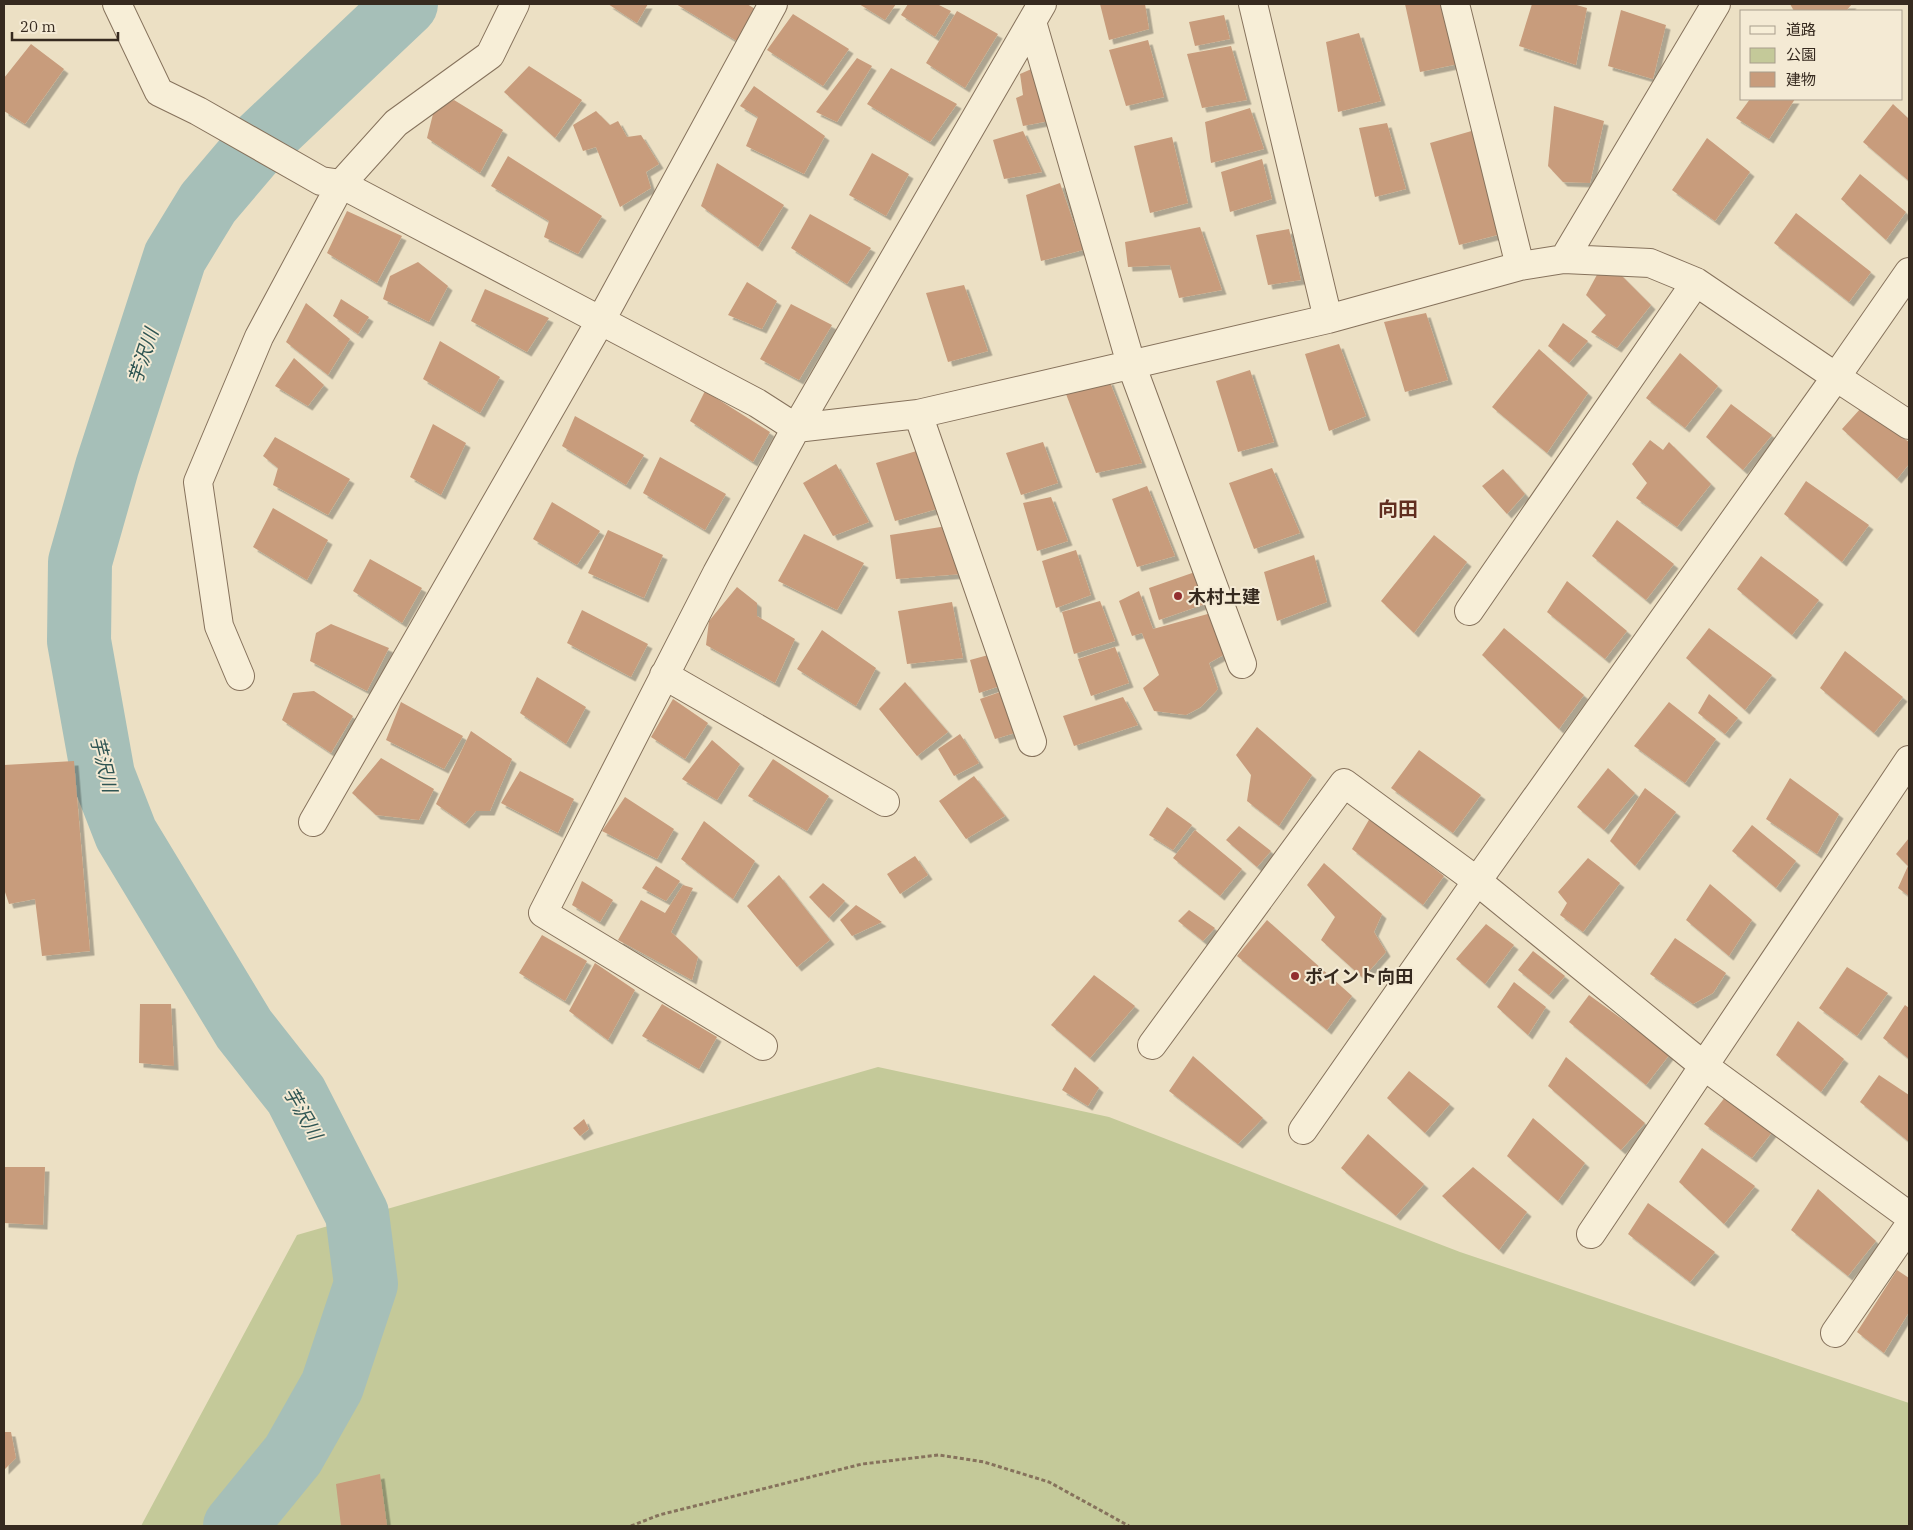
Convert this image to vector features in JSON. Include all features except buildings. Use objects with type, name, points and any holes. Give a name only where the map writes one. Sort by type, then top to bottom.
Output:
[{"type":"street","points":[[117,4],[159,92],[601,320],[757,403],[796,428],[918,414],[1328,319],[1520,266],[1564,259],[1650,263],[1696,282],[1909,425]]},
{"type":"street","points":[[240,676],[219,626],[198,482],[259,337],[331,182],[396,124],[490,55],[515,4]]},
{"type":"street","points":[[313,822],[601,320],[773,4]]},
{"type":"street","points":[[1253,4],[1328,319]]},
{"type":"street","points":[[1455,4],[1520,266]]},
{"type":"street","points":[[1564,259],[1716,4]]},
{"type":"street","points":[[1037,13],[1131,364],[1242,664]]},
{"type":"street","points":[[763,1046],[543,913],[664,675],[796,428],[1037,13]]},
{"type":"street","points":[[1303,1130],[1477,881],[1909,272]]},
{"type":"street","points":[[1469,611],[1696,282]]},
{"type":"street","points":[[918,414],[1032,742]]},
{"type":"street","points":[[664,675],[885,802]]},
{"type":"street","points":[[1591,1234],[1909,760]]},
{"type":"street","points":[[1152,1045],[1344,783],[1477,881],[1704,1066],[1909,1216]]},
{"type":"street","points":[[1836,1333],[1909,1226]]},
{"type":"path","points":[[631,1526],[659,1515],[862,1464],[939,1455],[984,1462],[1049,1482],[1129,1526]]},
{"type":"green space","points":[[878,1067],[1109,1117],[1460,1252],[1909,1403],[1909,1526],[141,1526],[297,1235]]},
{"type":"waterway","name":"芋沢川","points":[[235,1526],[293,1455],[332,1386],[366,1284],[357,1214],[296,1095],[244,1029],[126,834],[103,775],[79,641],[80,562],[107,467],[175,257],[208,203],[259,143],[406,4]]},
{"type":"place","name":"木村土建","points":[[1178,596]]},
{"type":"place","name":"ポイント向田","points":[[1295,976]]},
{"type":"district","name":"向田","points":[[1398,508]]}]
